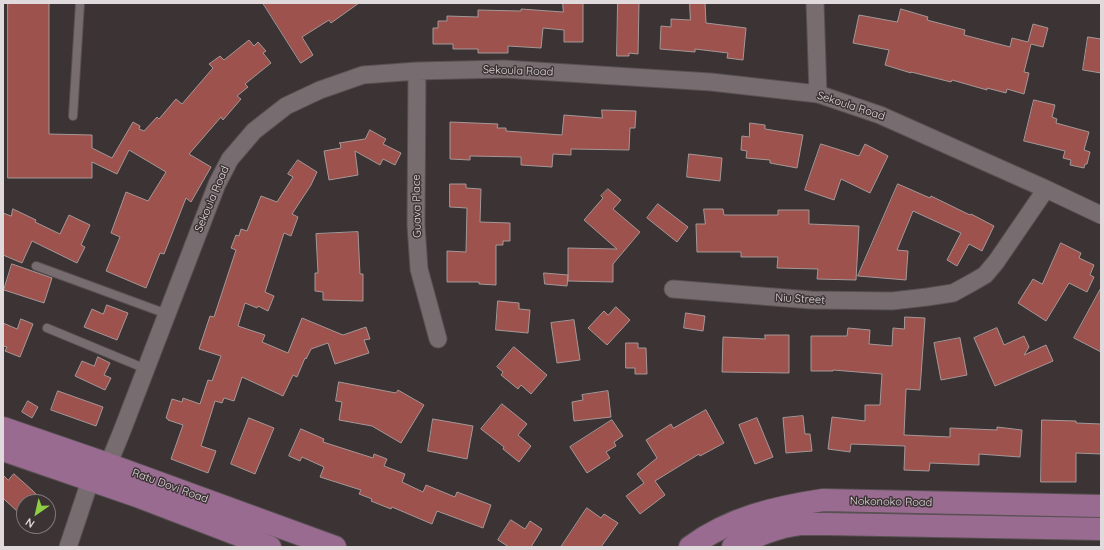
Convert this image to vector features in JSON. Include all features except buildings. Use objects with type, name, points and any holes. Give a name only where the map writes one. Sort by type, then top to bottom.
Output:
[{"type":"main road","name":"Ratu Dovi Road","points":[[3,428],[137,496],[270,547]]},
{"type":"main road","name":"Ratu Dovi Road","points":[[3,450],[100,476],[335,547]]},
{"type":"main road","name":"Nokonoko Road","points":[[690,547],[701,539],[744,518],[772,509],[823,500],[1101,506]]},
{"type":"main road","name":"Nokonoko Road","points":[[733,547],[755,537],[800,524],[1101,529]]},
{"type":"street","points":[[815,3],[818,94]]},
{"type":"street","name":"Sekoula Road","points":[[68,547],[122,431],[217,184],[230,159],[254,131],[286,106],[320,90],[363,75],[417,71],[504,69],[711,82],[818,94],[880,115],[1046,188],[1101,215]]},
{"type":"street","name":"Guava Place","points":[[417,71],[416,225],[420,269],[438,339]]},
{"type":"street","name":"Niu Street","points":[[673,289],[811,300],[892,301],[953,293],[984,275],[996,262],[1046,188]]},
{"type":"lane","points":[[73,116],[80,3]]},
{"type":"lane","points":[[36,266],[167,314]]},
{"type":"lane","points":[[47,328],[146,369]]}]
